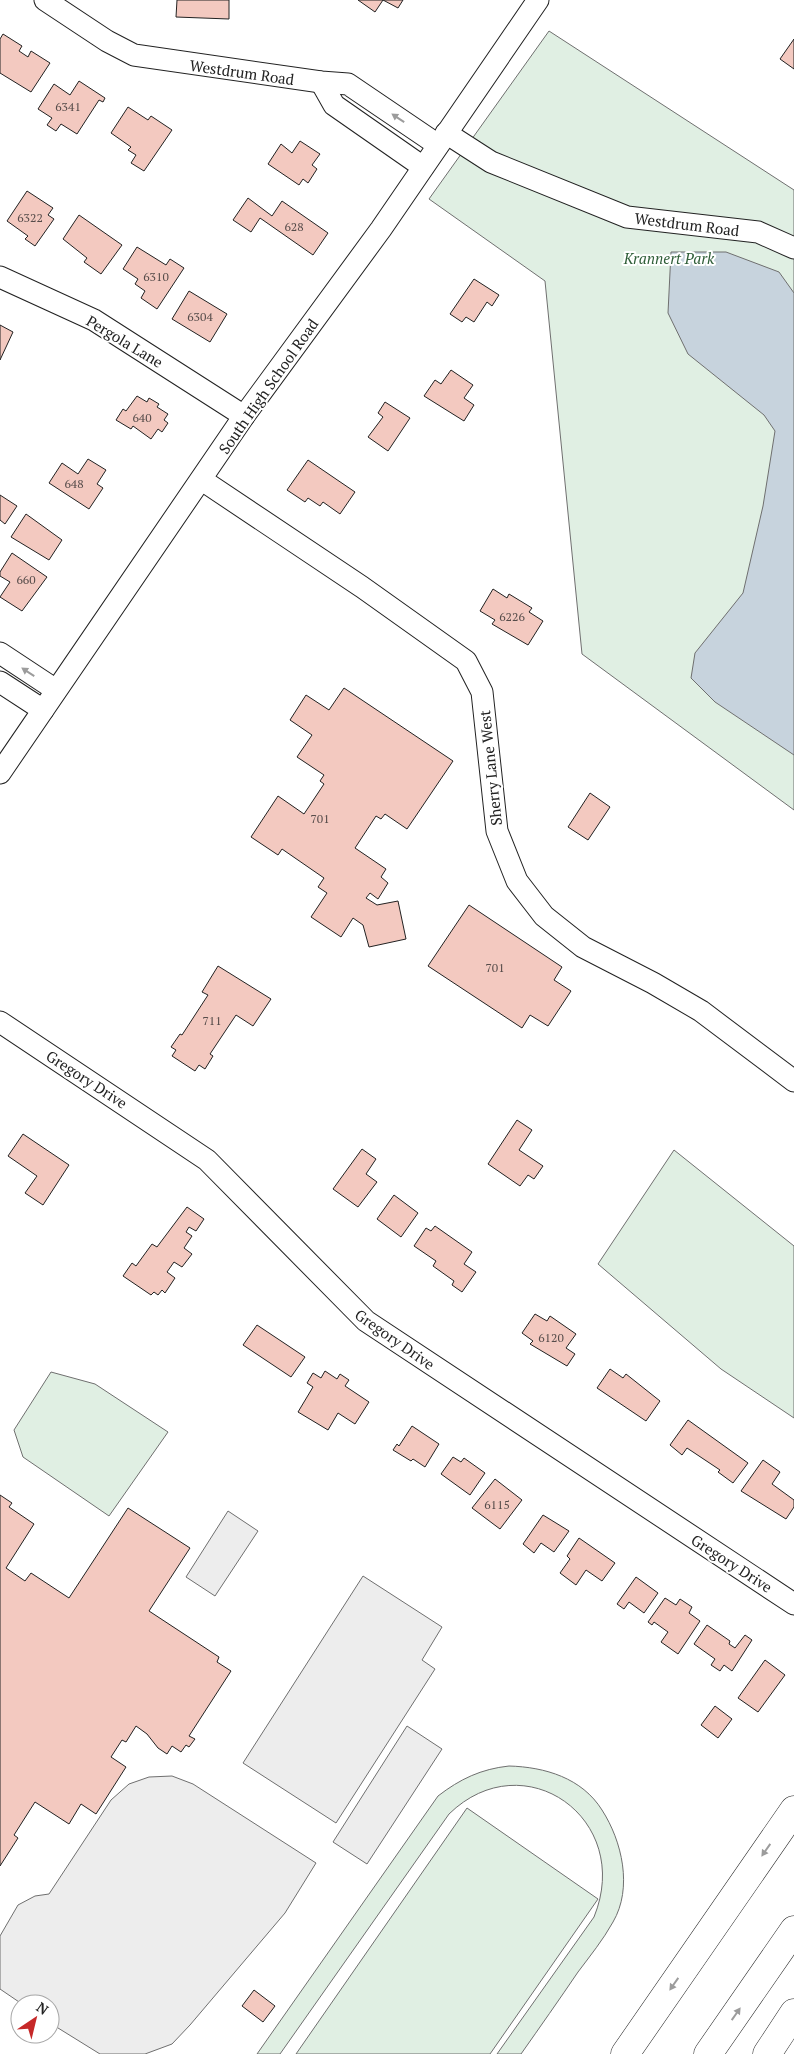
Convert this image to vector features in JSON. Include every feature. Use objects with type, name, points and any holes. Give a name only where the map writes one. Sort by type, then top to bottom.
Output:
[{"type":"highway","points":[[625,2054],[794,1810]]},
{"type":"highway","points":[[708,2054],[794,1930]]},
{"type":"highway","points":[[767,2054],[794,2013]]},
{"type":"street","name":"Westdrum Road","points":[[45,0],[107,41],[134,55],[321,82],[348,84],[442,139],[491,162],[627,217],[758,232],[794,248]]},
{"type":"street","name":"South High School Road","points":[[0,773],[244,416],[382,229],[538,0]]},
{"type":"street","points":[[321,82],[334,105],[424,167]]},
{"type":"street","name":"Pergola Lane","points":[[0,277],[94,320],[244,416]]},
{"type":"street","name":"Sherry Lane West","points":[[202,480],[362,587],[466,661],[482,692],[491,796],[497,831],[517,881],[544,916],[583,947],[653,983],[701,1011],[794,1081]]},
{"type":"street","points":[[0,653],[56,690]]},
{"type":"street","points":[[0,682],[42,710]]},
{"type":"street","name":"Gregory Drive","points":[[0,1022],[207,1160],[366,1321],[794,1604]]},
{"type":"green space","name":"Krannert Park","points":[[549,31],[794,190],[794,810],[582,654],[545,281],[429,199]]},
{"type":"green space","points":[[674,1150],[794,1246],[794,1418],[721,1369],[598,1264]]},
{"type":"green space","points":[[51,1372],[95,1384],[168,1432],[109,1516],[23,1457],[14,1430]]},
{"type":"green space","points":[[509,1766],[536,1769],[562,1776],[573,1782],[594,1799],[609,1822],[615,1836],[620,1850],[624,1880],[623,1895],[619,1909],[609,1929],[521,2054],[497,2054],[594,1917],[602,1881],[599,1849],[585,1822],[565,1801],[538,1789],[509,1786],[478,1793],[449,1814],[280,2054],[257,2054],[438,1796],[471,1776]]},
{"type":"green space","points":[[467,1808],[598,1899],[490,2054],[296,2054]]},
{"type":"shaded area","points":[[671,252],[726,252],[779,272],[794,293],[794,755],[715,702],[691,678],[695,653],[743,593],[763,506],[775,431],[764,415],[688,354],[668,313]]},
{"type":"shaded area","points":[[228,1511],[258,1531],[215,1596],[186,1577]]},
{"type":"shaded area","points":[[363,1576],[442,1627],[422,1660],[435,1669],[336,1823],[243,1763]]},
{"type":"shaded area","points":[[407,1726],[442,1749],[367,1864],[333,1842]]},
{"type":"shaded area","points":[[172,1776],[193,1784],[316,1863],[285,1913],[172,2044],[145,2054],[100,2054],[60,2029],[60,1994],[10,1994],[10,1996],[0,1989],[0,1936],[18,1905],[35,1896],[49,1894],[111,1800],[129,1784],[149,1777]]},
{"type":"building","points":[[177,0],[229,0],[229,19],[176,17]]},
{"type":"building","points":[[358,0],[383,0],[375,12]]},
{"type":"building","points":[[383,0],[403,0],[398,8]]},
{"type":"building","points":[[3,34],[22,46],[19,51],[28,57],[31,51],[50,63],[31,92],[0,73],[0,39]]},
{"type":"building","points":[[794,39],[794,69],[780,59]]},
{"type":"building","points":[[79,81],[105,98],[103,102],[99,100],[77,134],[61,124],[56,131],[47,125],[52,118],[38,109],[54,84],[70,95]]},
{"type":"building","points":[[128,107],[148,120],[151,116],[172,130],[144,171],[131,163],[136,155],[128,150],[131,147],[111,133]]},
{"type":"building","points":[[300,141],[320,154],[312,165],[317,169],[308,183],[303,179],[299,185],[268,164],[281,144],[292,153]]},
{"type":"building","points":[[27,191],[53,208],[48,215],[54,219],[35,246],[25,239],[28,236],[7,221]]},
{"type":"building","points":[[248,198],[272,216],[282,201],[328,233],[313,255],[260,218],[251,232],[233,220]]},
{"type":"building","points":[[79,215],[122,245],[101,274],[84,262],[87,258],[63,239]]},
{"type":"building","points":[[137,247],[166,265],[170,259],[184,268],[157,309],[141,298],[145,291],[135,284],[138,279],[123,269]]},
{"type":"building","points":[[474,279],[499,295],[492,306],[487,302],[474,322],[466,317],[462,322],[450,314]]},
{"type":"building","points":[[189,291],[227,314],[210,342],[172,319]]},
{"type":"building","points":[[0,325],[13,332],[0,360]]},
{"type":"building","points":[[451,370],[473,385],[464,398],[474,405],[464,421],[424,396],[435,380],[441,384]]},
{"type":"building","points":[[137,396],[147,402],[149,398],[159,404],[157,407],[168,414],[164,420],[168,423],[162,432],[158,429],[151,439],[133,426],[131,429],[116,420],[123,409],[126,411]]},
{"type":"building","points":[[385,402],[410,418],[388,451],[368,437],[383,417],[378,413]]},
{"type":"building","points":[[88,459],[106,470],[97,484],[103,488],[89,509],[49,483],[62,463],[78,474]]},
{"type":"building","points":[[308,460],[355,492],[340,514],[323,502],[320,506],[308,498],[305,502],[287,490]]},
{"type":"building","points":[[0,495],[17,506],[5,524],[0,520]]},
{"type":"building","points":[[26,514],[62,540],[49,560],[11,537]]},
{"type":"building","points":[[12,553],[47,577],[22,611],[0,597],[10,582],[0,576],[0,572]]},
{"type":"building","points":[[493,589],[507,598],[509,594],[532,608],[529,612],[543,621],[528,645],[492,624],[495,620],[480,611]]},
{"type":"building","points":[[344,688],[453,761],[407,829],[385,814],[381,819],[376,816],[355,848],[386,869],[381,877],[388,883],[378,899],[370,893],[366,898],[377,905],[398,901],[406,939],[369,947],[363,925],[353,918],[341,937],[311,917],[327,893],[318,887],[324,878],[282,849],[278,855],[251,837],[278,796],[304,814],[324,784],[320,781],[324,775],[297,757],[312,735],[290,720],[306,695],[329,710]]},
{"type":"building","points":[[590,793],[610,807],[588,840],[568,827]]},
{"type":"building","points":[[469,905],[562,967],[554,980],[571,991],[548,1026],[530,1015],[522,1028],[428,966]]},
{"type":"building","points":[[218,966],[271,999],[253,1026],[236,1015],[210,1054],[213,1056],[205,1069],[199,1065],[195,1071],[172,1056],[176,1050],[171,1047],[180,1034],[182,1035],[208,995],[202,992]]},
{"type":"building","points":[[517,1120],[532,1130],[519,1150],[543,1166],[534,1179],[528,1175],[520,1186],[488,1164]]},
{"type":"building","points":[[23,1134],[69,1165],[43,1205],[25,1193],[37,1176],[8,1156]]},
{"type":"building","points":[[362,1149],[376,1159],[366,1174],[377,1182],[358,1207],[333,1189]]},
{"type":"building","points":[[394,1195],[418,1213],[401,1237],[377,1219]]},
{"type":"building","points":[[187,1207],[204,1219],[196,1231],[189,1227],[186,1232],[192,1236],[184,1248],[192,1254],[182,1267],[174,1262],[167,1272],[175,1278],[165,1293],[162,1290],[158,1295],[154,1292],[151,1295],[123,1276],[132,1263],[136,1266],[152,1244],[157,1247]]},
{"type":"building","points":[[435,1226],[472,1252],[464,1264],[476,1272],[462,1292],[452,1285],[454,1281],[433,1266],[436,1261],[414,1246],[426,1228],[431,1231]]},
{"type":"building","points":[[535,1314],[547,1321],[550,1316],[576,1334],[566,1348],[575,1354],[567,1366],[530,1344],[533,1341],[522,1333]]},
{"type":"building","points":[[257,1325],[305,1357],[291,1377],[243,1345]]},
{"type":"building","points":[[610,1369],[623,1378],[626,1374],[660,1401],[646,1421],[597,1388]]},
{"type":"building","points":[[325,1371],[337,1379],[340,1374],[349,1380],[345,1386],[369,1402],[355,1424],[338,1413],[328,1430],[298,1412],[313,1387],[307,1383],[313,1373],[321,1378]]},
{"type":"building","points":[[688,1420],[748,1463],[733,1483],[718,1472],[720,1470],[687,1448],[682,1455],[670,1445]]},
{"type":"building","points":[[412,1426],[439,1444],[425,1467],[393,1450],[397,1444],[399,1446]]},
{"type":"building","points":[[453,1457],[461,1462],[464,1458],[485,1473],[470,1495],[441,1474]]},
{"type":"building","points":[[763,1460],[780,1472],[772,1484],[794,1500],[794,1507],[786,1519],[741,1491]]},
{"type":"building","points":[[495,1479],[522,1500],[500,1529],[472,1508]]},
{"type":"building","points":[[0,1495],[12,1503],[9,1507],[34,1524],[6,1568],[25,1581],[31,1573],[69,1598],[128,1508],[190,1548],[149,1611],[219,1657],[217,1662],[231,1671],[189,1736],[195,1739],[189,1747],[186,1745],[181,1752],[172,1746],[167,1754],[158,1748],[147,1734],[136,1726],[126,1742],[122,1740],[111,1757],[126,1767],[96,1814],[81,1804],[69,1824],[35,1802],[14,1835],[18,1838],[0,1866]]},
{"type":"building","points":[[543,1515],[569,1531],[554,1552],[541,1543],[534,1553],[523,1544]]},
{"type":"building","points":[[579,1538],[615,1563],[602,1581],[586,1570],[576,1585],[560,1573],[570,1559],[567,1556]]},
{"type":"building","points":[[636,1577],[658,1593],[644,1613],[629,1602],[624,1609],[617,1604]]},
{"type":"building","points":[[665,1598],[676,1605],[680,1599],[692,1607],[689,1613],[700,1621],[678,1654],[661,1642],[668,1632],[654,1622],[652,1625],[648,1622]]},
{"type":"building","points":[[707,1625],[730,1641],[729,1644],[735,1648],[745,1635],[752,1640],[732,1671],[724,1665],[720,1671],[711,1665],[715,1659],[694,1644]]},
{"type":"building","points":[[765,1660],[785,1675],[758,1712],[738,1698]]},
{"type":"building","points":[[715,1706],[732,1719],[718,1738],[701,1725]]},
{"type":"building","points":[[254,1990],[275,2006],[263,2022],[242,2006]]}]
